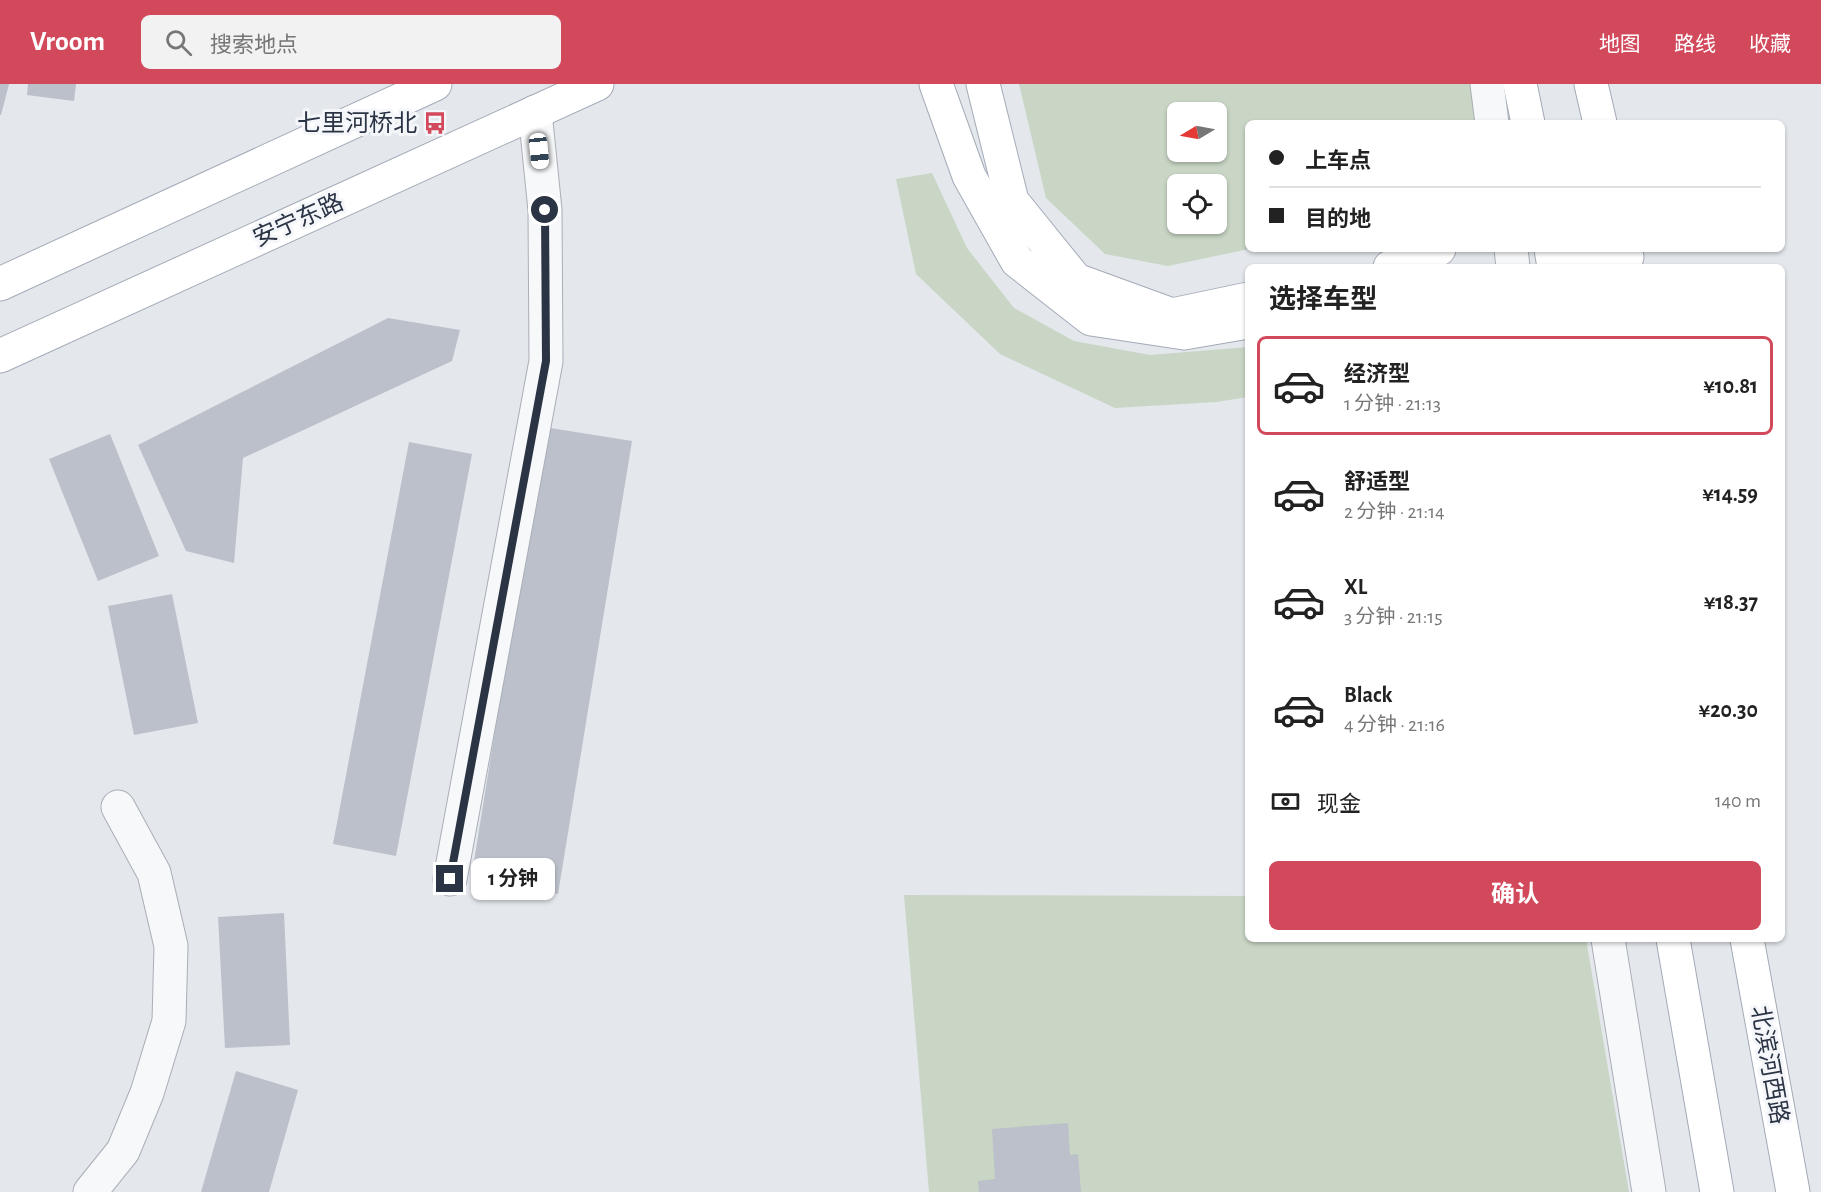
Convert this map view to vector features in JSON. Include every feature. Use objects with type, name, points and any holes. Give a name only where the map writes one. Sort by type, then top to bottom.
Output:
[{"type":"main road","points":[[0,284],[435,84]]},
{"type":"main road","name":"安宁东路","points":[[0,356],[597,84]]},
{"type":"main road","points":[[936,84],[969,176],[1017,261],[1091,319],[1184,333],[1245,323]]},
{"type":"main road","points":[[983,84],[1012,201],[1076,280],[1172,315],[1245,300]]},
{"type":"main road","points":[[1520,84],[1527,120]]},
{"type":"main road","points":[[1591,84],[1599,120]]},
{"type":"main road","points":[[1398,264],[1431,252]]},
{"type":"main road","points":[[1592,264],[1627,258]]},
{"type":"main road","points":[[1674,942],[1717,1192]]},
{"type":"main road","name":"北滨河西路","points":[[1748,942],[1793,1192]]},
{"type":"street","points":[[1487,84],[1492,120]]},
{"type":"street","points":[[450,879],[546,361],[545,210],[535,112]]},
{"type":"street","points":[[90,1192],[123,1151],[147,1093],[169,1022],[171,946],[169,936],[154,873],[118,807]]},
{"type":"street","points":[[1608,942],[1649,1192]]},
{"type":"green space","points":[[1019,84],[1473,84],[1479,108],[1474,120],[1245,120],[1245,250],[1168,266],[1105,254],[1046,198]]},
{"type":"green space","points":[[932,173],[967,248],[1014,308],[1074,341],[1150,355],[1245,347],[1245,397],[1216,402],[1115,408],[1000,354],[916,274],[896,179]]},
{"type":"green space","points":[[904,895],[1245,896],[1245,942],[1587,942],[1629,1192],[929,1192]]},
{"type":"building","points":[[0,84],[9,84],[1,115],[0,115]]},
{"type":"building","points":[[28,84],[76,84],[74,101],[27,95]]},
{"type":"building","points":[[388,318],[460,330],[452,361],[243,458],[234,563],[186,551],[138,445]]},
{"type":"building","points":[[544,427],[632,441],[558,894],[471,880]]},
{"type":"building","points":[[110,434],[159,556],[98,581],[49,459]]},
{"type":"building","points":[[409,442],[472,454],[396,856],[333,844]]},
{"type":"building","points":[[172,594],[198,723],[134,735],[108,606]]},
{"type":"building","points":[[284,913],[290,1045],[225,1048],[218,917]]},
{"type":"building","points":[[236,1071],[298,1090],[269,1192],[201,1192]]},
{"type":"building","points":[[1068,1123],[1070,1155],[1078,1154],[1081,1192],[979,1192],[978,1181],[995,1179],[992,1129]]},
{"type":"place","name":"七里河桥北","points":[[435,123]]},
{"type":"route","points":[[450,879],[546,361],[545,210]]}]
